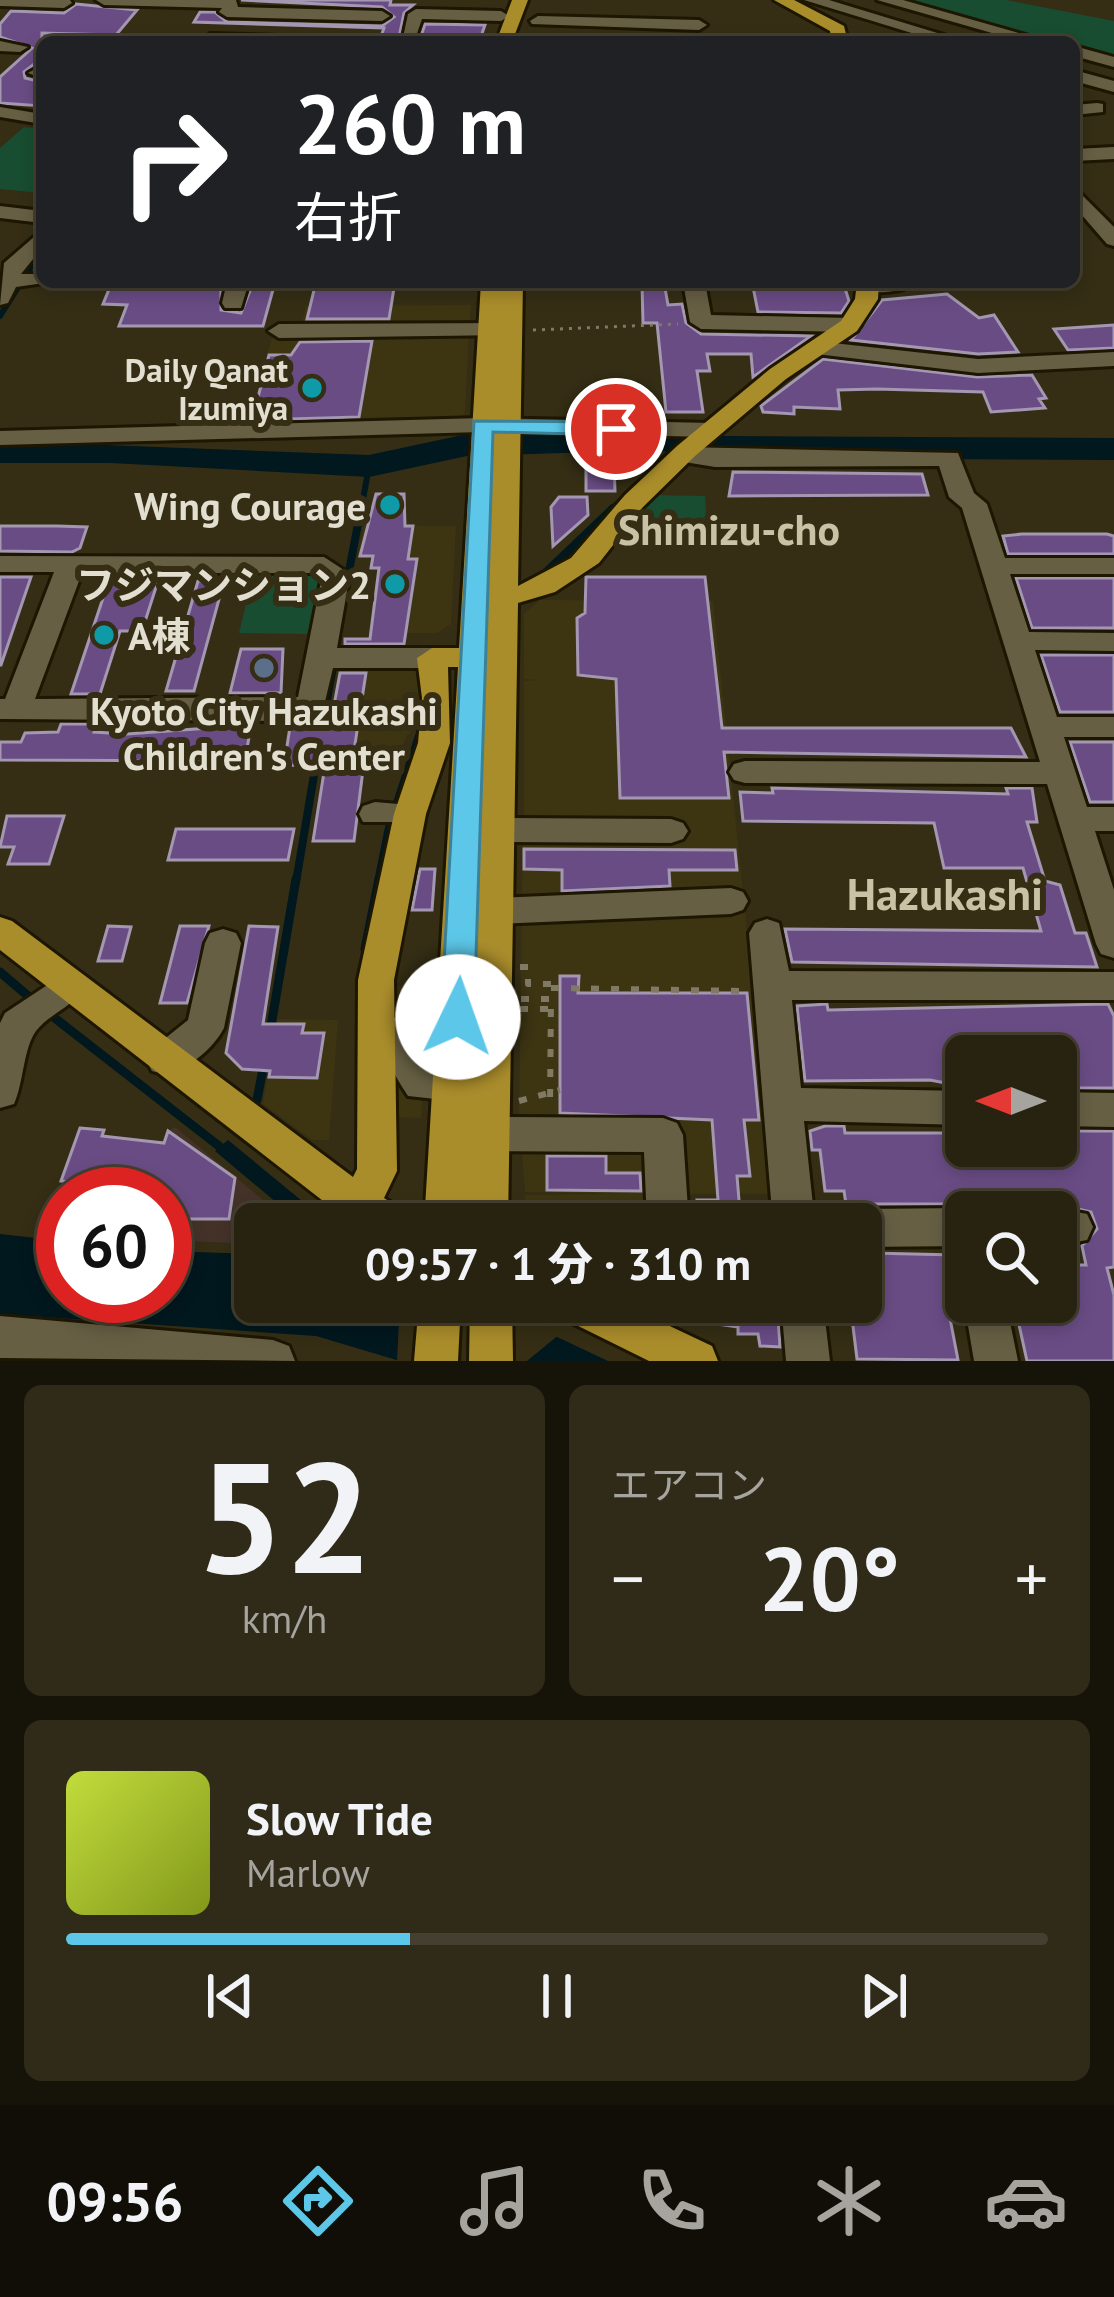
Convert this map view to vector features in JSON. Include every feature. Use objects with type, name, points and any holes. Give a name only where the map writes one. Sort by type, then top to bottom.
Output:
[{"type":"main road","points":[[520,36],[533,0]]},
{"type":"main road","points":[[782,0],[828,21],[839,36]]},
{"type":"main road","points":[[489,1203],[499,1123],[477,912],[498,330],[492,288]]},
{"type":"main road","points":[[498,330],[510,288]]},
{"type":"main road","points":[[488,597],[525,597],[582,563],[696,442],[782,370],[824,349],[850,325],[867,288]]},
{"type":"main road","points":[[375,1203],[376,980],[392,814],[434,743],[437,698],[431,658],[486,657]]},
{"type":"main road","points":[[446,1203],[458,1017],[495,830],[486,657]]},
{"type":"main road","points":[[0,932],[43,1004],[164,1060],[358,1203]]},
{"type":"main road","points":[[436,1361],[439,1323]]},
{"type":"main road","points":[[490,1361],[491,1323]]},
{"type":"main road","points":[[617,1323],[696,1361]]},
{"type":"street","points":[[104,0],[374,11]]},
{"type":"street","points":[[534,36],[548,0]]},
{"type":"street","points":[[812,0],[938,36]]},
{"type":"street","points":[[885,0],[1020,36]]},
{"type":"street","points":[[0,1],[64,3]]},
{"type":"street","points":[[410,2],[509,5]]},
{"type":"street","points":[[212,36],[232,5]]},
{"type":"street","points":[[427,36],[409,35],[416,14],[509,5]]},
{"type":"street","points":[[498,36],[509,5]]},
{"type":"street","points":[[538,21],[704,33]]},
{"type":"street","points":[[0,46],[20,47]]},
{"type":"street","points":[[1080,53],[1114,62]]},
{"type":"street","points":[[1080,75],[1114,83]]},
{"type":"street","points":[[1080,109],[1097,108]]},
{"type":"street","points":[[0,112],[36,118]]},
{"type":"street","points":[[1080,155],[1114,153]]},
{"type":"street","points":[[1080,202],[1114,240]]},
{"type":"street","points":[[4,217],[36,217]]},
{"type":"street","points":[[695,288],[701,322],[850,325]]},
{"type":"street","points":[[291,327],[498,330]]},
{"type":"street","points":[[824,349],[978,366],[1114,359]]},
{"type":"street","points":[[0,438],[696,442],[715,460],[949,458],[962,497],[974,504],[1114,944]]},
{"type":"street","points":[[0,564],[71,564],[324,565],[336,574],[330,658],[312,704],[294,711],[8,709],[71,564]]},
{"type":"street","points":[[993,566],[1114,566]]},
{"type":"street","points":[[1018,641],[1114,642]]},
{"type":"street","points":[[330,658],[431,658]]},
{"type":"street","points":[[1045,727],[1114,727]]},
{"type":"street","points":[[745,772],[1060,773]]},
{"type":"street","points":[[1078,819],[1114,819]]},
{"type":"street","points":[[495,830],[670,831]]},
{"type":"street","points":[[477,912],[731,902]]},
{"type":"street","points":[[767,933],[792,1203]]},
{"type":"street","points":[[164,1060],[205,1028],[223,943]]},
{"type":"street","points":[[772,988],[1114,986]]},
{"type":"street","points":[[1,1084],[43,1004]]},
{"type":"street","points":[[454,1085],[422,1085],[402,1056],[401,1031],[418,1020],[458,1017]]},
{"type":"street","points":[[783,1104],[945,1108]]},
{"type":"street","points":[[1077,1110],[1114,1111]]},
{"type":"street","points":[[499,1123],[663,1135],[667,1203]]},
{"type":"street","points":[[882,1228],[945,1227]]},
{"type":"street","points":[[804,1323],[808,1361]]},
{"type":"street","points":[[989,1323],[996,1361]]},
{"type":"street","points":[[0,1337],[273,1361]]},
{"type":"path","points":[[498,330],[701,322]]},
{"type":"path","points":[[514,967],[528,967],[528,984],[772,988]]},
{"type":"path","points":[[499,1123],[550,1112],[555,1090],[553,984]]},
{"type":"path","points":[[514,999],[554,1008]]},
{"type":"path","points":[[514,1009],[554,1008]]},
{"type":"path","points":[[513,1101],[555,1090]]},
{"type":"shaded area","points":[[471,305],[469,327],[301,327],[306,306]]},
{"type":"shaded area","points":[[273,333],[469,333],[465,414],[450,423],[248,426]]},
{"type":"shaded area","points":[[364,525],[456,526],[451,624],[437,633],[369,633],[379,558],[358,557]]},
{"type":"shaded area","points":[[540,600],[713,601],[774,1194],[684,1194],[684,1203],[525,1203],[525,1195],[626,1194],[525,1192],[519,1119],[523,819],[657,819],[524,817],[524,681],[540,680],[524,679],[524,614]]},
{"type":"shaded area","points":[[340,665],[421,667],[427,685],[420,722],[406,737],[393,770],[320,767]]},
{"type":"shaded area","points":[[430,985],[421,1118],[392,1117],[393,986]]},
{"type":"shaded area","points":[[277,1019],[338,1020],[329,1140],[312,1140],[263,1104]]},
{"type":"shaded area","points":[[175,1127],[267,1203],[234,1203],[234,1243],[192,1241],[192,1167],[155,1167],[168,1131]]},
{"type":"green space","points":[[900,0],[1006,0],[1114,21],[1114,58],[1080,49],[1080,36],[1032,36]]},
{"type":"green space","points":[[24,127],[36,128],[36,192],[0,189],[0,148]]},
{"type":"green space","points":[[647,495],[705,496],[707,529],[626,529]]},
{"type":"green space","points":[[254,571],[316,571],[323,577],[312,634],[239,633]]},
{"type":"water","points":[[228,1140],[304,1203],[277,1203],[215,1151]]},
{"type":"water","points":[[0,1234],[36,1238],[36,1317],[0,1314]]},
{"type":"water","points":[[192,1252],[234,1253],[234,1323],[527,1323],[608,1361],[400,1361],[316,1336],[129,1323],[192,1323]]},
{"type":"pier","points":[[399,1323],[540,1323],[561,1333],[527,1361],[397,1361]]},
{"type":"building","points":[[241,0],[391,0],[390,5],[413,5],[404,13],[399,36],[381,36],[384,28],[194,22],[200,12],[215,12],[227,22],[382,26],[394,17],[382,7]]},
{"type":"building","points":[[76,4],[137,10],[116,35],[36,36],[36,63],[24,72],[25,78],[36,81],[36,106],[0,103],[0,77],[32,48],[0,37],[0,24],[11,11],[64,13]]},
{"type":"building","points":[[425,24],[485,25],[481,36],[421,36]]},
{"type":"building","points":[[110,288],[221,288],[221,310],[241,313],[251,288],[273,288],[263,326],[119,326],[127,305],[103,304]]},
{"type":"building","points":[[315,288],[394,288],[389,319],[307,319]]},
{"type":"building","points":[[642,288],[665,288],[668,305],[682,304],[686,323],[701,334],[811,336],[753,377],[751,354],[707,354],[710,371],[697,371],[703,412],[666,412],[657,323],[643,323]]},
{"type":"building","points":[[753,288],[845,288],[849,301],[841,313],[758,312]]},
{"type":"building","points":[[947,294],[979,318],[994,315],[1018,352],[978,354],[851,340],[882,300]]},
{"type":"building","points":[[1114,325],[1114,348],[1068,350],[1054,329]]},
{"type":"building","name":"Daily Qanat Izumiya","points":[[372,341],[359,417],[252,420],[269,355],[291,355],[300,342]]},
{"type":"building","points":[[823,359],[977,377],[1032,375],[1046,398],[1039,399],[1045,408],[991,412],[983,392],[877,389],[838,390],[840,409],[794,407],[794,414],[763,412],[761,406]]},
{"type":"building","points":[[586,462],[614,463],[615,491],[586,491]]},
{"type":"building","points":[[733,472],[922,474],[928,495],[729,496]]},
{"type":"building","points":[[376,494],[404,494],[405,526],[413,526],[408,559],[417,559],[404,644],[345,644],[345,639],[370,639],[379,568],[371,568],[373,556],[360,556]]},
{"type":"building","points":[[559,497],[587,497],[588,515],[553,546],[551,507]]},
{"type":"building","points":[[0,526],[87,527],[80,548],[72,552],[0,551]]},
{"type":"building","points":[[1107,534],[1114,536],[1114,554],[1008,554],[1003,536]]},
{"type":"building","points":[[0,577],[31,577],[1,665],[0,665]]},
{"type":"building","points":[[586,577],[705,577],[722,728],[1011,728],[1026,757],[724,752],[729,798],[620,798],[616,679],[578,675],[577,618],[585,613]]},
{"type":"building","points":[[1016,578],[1114,578],[1114,628],[1032,628]]},
{"type":"building","name":"A棟","points":[[109,580],[158,581],[142,631],[120,631],[100,694],[71,694]]},
{"type":"building","points":[[198,581],[224,581],[194,691],[166,691]]},
{"type":"building","points":[[241,649],[283,649],[281,693],[230,693]]},
{"type":"building","points":[[1041,655],[1114,655],[1114,712],[1060,712]]},
{"type":"building","points":[[340,673],[366,673],[351,770],[363,770],[354,841],[313,841],[325,766],[284,765],[290,727],[330,727]]},
{"type":"building","points":[[61,724],[96,724],[94,732],[127,734],[251,725],[245,761],[0,760],[0,742],[21,742],[25,733],[58,732]]},
{"type":"building","points":[[1070,742],[1114,742],[1114,802],[1090,802]]},
{"type":"building","points":[[772,788],[1008,794],[1006,788],[1032,788],[1037,822],[1027,822],[1045,881],[1060,885],[1075,933],[1086,933],[1097,967],[792,962],[785,929],[1041,931],[1023,868],[944,868],[934,823],[743,821],[740,792],[773,793]]},
{"type":"building","points":[[7,816],[64,816],[49,864],[8,864],[14,847],[0,847]]},
{"type":"building","points":[[176,829],[294,829],[288,860],[168,860]]},
{"type":"building","points":[[524,849],[735,850],[737,870],[669,870],[670,886],[562,891],[562,870],[524,869]]},
{"type":"building","points":[[420,869],[435,869],[432,910],[412,910]]},
{"type":"building","points":[[108,926],[131,927],[122,961],[98,961]]},
{"type":"building","points":[[180,926],[209,926],[187,1003],[160,1003]]},
{"type":"building","points":[[249,926],[278,927],[263,1024],[304,1024],[302,1033],[324,1033],[317,1078],[269,1077],[270,1071],[242,1069],[226,1053]]},
{"type":"building","points":[[560,976],[579,976],[578,993],[747,993],[759,1120],[744,1120],[750,1176],[737,1176],[739,1203],[697,1203],[718,1200],[712,1120],[560,1113]]},
{"type":"building","points":[[827,1004],[828,1010],[1108,1004],[1114,1016],[1114,1088],[1077,1088],[1077,1035],[945,1035],[945,1083],[805,1081],[797,1006]]},
{"type":"building","points":[[844,1126],[845,1133],[945,1133],[945,1167],[1077,1167],[1077,1131],[1114,1131],[1114,1267],[1107,1268],[1114,1295],[1114,1361],[1027,1361],[1019,1323],[1077,1323],[1077,1265],[1086,1265],[1082,1246],[1097,1229],[1091,1212],[1077,1209],[1077,1191],[945,1191],[945,1204],[846,1203],[844,1191],[825,1191],[820,1150],[812,1150],[810,1131]]},
{"type":"building","points":[[80,1128],[104,1130],[102,1136],[164,1143],[168,1131],[235,1178],[229,1219],[192,1219],[192,1167],[66,1167]]},
{"type":"building","points":[[547,1156],[606,1156],[606,1173],[640,1173],[641,1191],[547,1190]]},
{"type":"building","points":[[882,1253],[945,1255],[945,1323],[951,1323],[958,1360],[857,1359],[853,1323],[882,1323]]},
{"type":"building","points":[[710,1323],[778,1323],[780,1347],[760,1346],[758,1334],[738,1334],[738,1327]]},
{"type":"waterway","points":[[0,316],[36,259]]},
{"type":"waterway","points":[[0,452],[111,452],[369,466],[467,445],[652,440],[720,447],[1114,449]]},
{"type":"waterway","points":[[610,511],[667,455]]},
{"type":"waterway","points":[[361,511],[369,466]]},
{"type":"waterway","points":[[347,582],[361,508]]},
{"type":"waterway","points":[[544,574],[613,508]]},
{"type":"waterway","points":[[320,736],[334,662]]},
{"type":"waterway","points":[[378,882],[389,827],[419,736]]},
{"type":"waterway","points":[[296,882],[317,757]]},
{"type":"waterway","points":[[270,1032],[296,879]]},
{"type":"waterway","points":[[365,949],[379,879]]},
{"type":"waterway","points":[[0,972],[35,1002]]},
{"type":"waterway","points":[[47,1012],[224,1150]]},
{"type":"waterway","points":[[257,1100],[264,1064]]},
{"type":"place","name":"Daily Qanat Izumiya","points":[[312,388]]},
{"type":"place","name":"Wing Courage","points":[[390,505]]},
{"type":"place","name":"フジマンション2","points":[[395,584]]},
{"type":"place","name":"A棟","points":[[104,635]]},
{"type":"place","name":"Kyoto City Hazukashi Children's Center","points":[[264,668]]},
{"type":"district","name":"Shimizu-cho","points":[[729,529]]},
{"type":"district","name":"Hazukashi","points":[[945,893]]},
{"type":"route","points":[[458,1017],[482,425],[616,429]]}]
